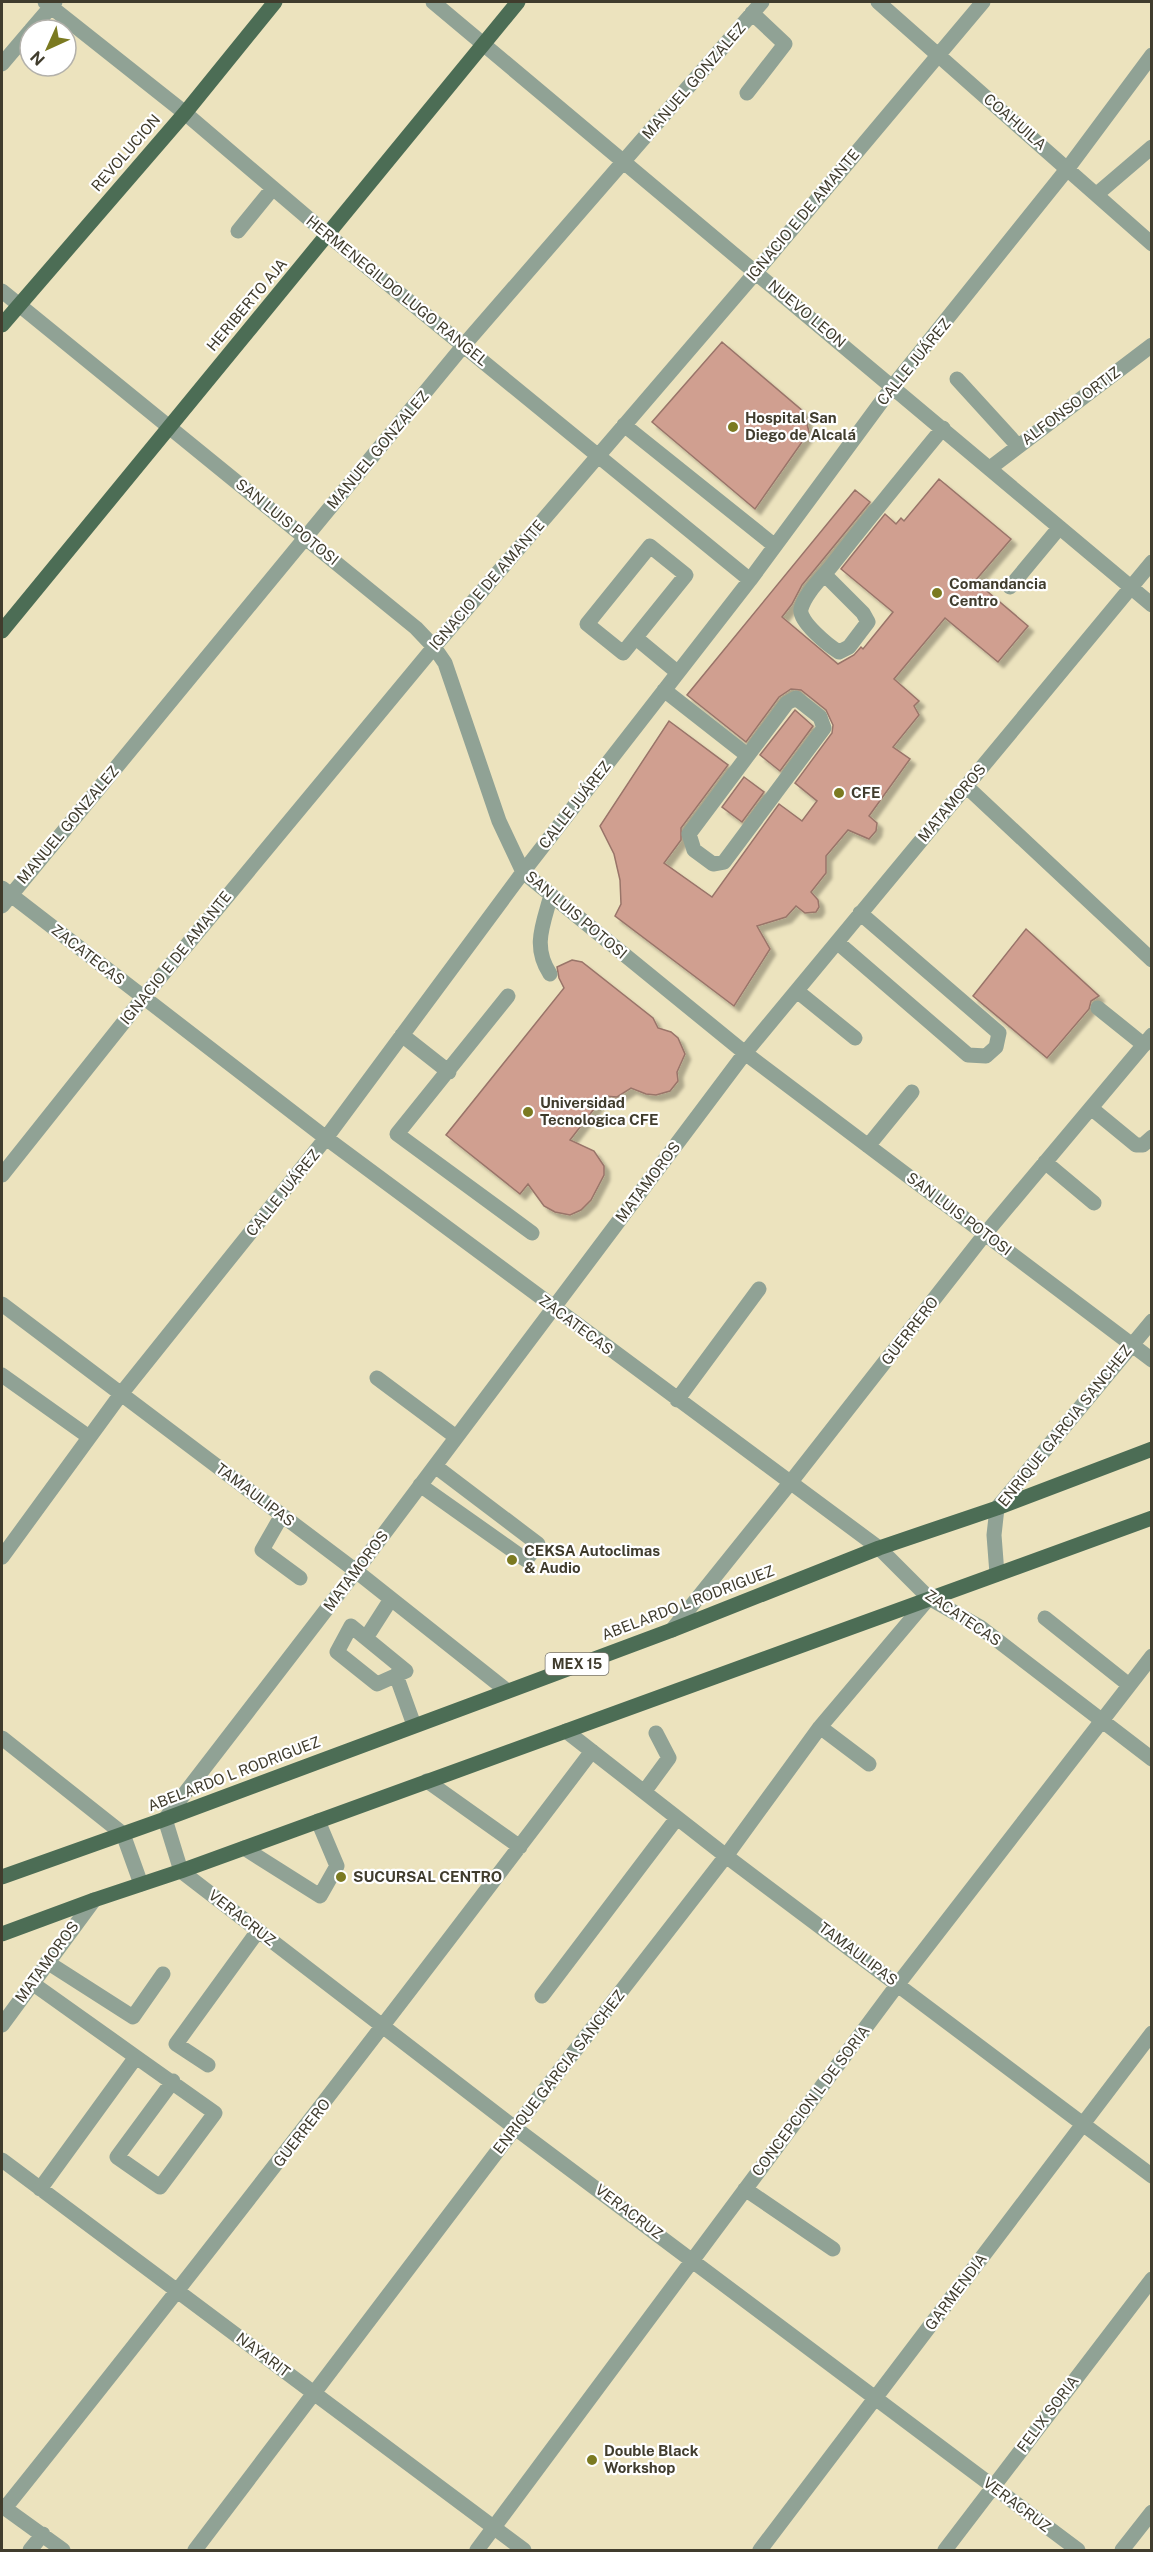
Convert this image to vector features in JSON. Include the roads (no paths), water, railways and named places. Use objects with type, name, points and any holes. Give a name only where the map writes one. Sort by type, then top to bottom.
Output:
[{"type":"main road","name":"REVOLUCION","points":[[2,325],[185,113],[275,2]]},
{"type":"main road","name":"HERIBERTO AJA","points":[[2,631],[518,2]]},
{"type":"main road","name":"ABELARDO L RODRIGUEZ","points":[[2,1877],[165,1819],[672,1629],[879,1548],[997,1508],[1152,1449]]},
{"type":"main road","points":[[2,1935],[1152,1518]]},
{"type":"street","name":"NUEVO LEON","points":[[433,2],[1152,605]]},
{"type":"street","name":"COAHUILA","points":[[878,2],[939,53],[1152,244]]},
{"type":"street","name":"IGNACIO E DE AMANTE","points":[[2,1176],[142,998],[434,647],[756,272],[982,2]]},
{"type":"street","name":"HERMENEGILDO LUGO RANGEL","points":[[50,3],[185,113],[328,235],[750,580]]},
{"type":"street","points":[[39,18],[50,3]]},
{"type":"street","points":[[747,93],[785,45],[757,7]]},
{"type":"street","name":"MANUEL GONZALEZ","points":[[4,896],[306,538],[465,345],[757,7]]},
{"type":"street","points":[[2,64],[18,45]]},
{"type":"street","name":"CALLE JUÁREZ","points":[[2,1557],[121,1394],[326,1138],[523,872],[750,580],[893,386],[1068,168],[1152,55]]},
{"type":"street","points":[[1097,195],[1152,147]]},
{"type":"street","points":[[238,231],[273,188]]},
{"type":"street","name":"SAN LUIS POTOSI","points":[[2,291],[416,628],[434,647],[445,663],[499,821],[523,872],[746,1053],[1152,1360]]},
{"type":"street","name":"ALFONSO ORTIZ","points":[[990,468],[1152,345]]},
{"type":"street","points":[[957,379],[1018,446]]},
{"type":"street","points":[[624,425],[775,546]]},
{"type":"street","points":[[825,575],[863,613],[868,622],[849,646],[839,652],[814,631],[801,616],[801,609],[807,597],[943,428]]},
{"type":"street","points":[[1010,587],[1059,528]]},
{"type":"street","points":[[650,546],[686,575],[636,638],[623,653],[587,624],[650,546]]},
{"type":"street","name":"MATAMOROS","points":[[165,1819],[356,1571],[746,1053],[1152,561]]},
{"type":"street","points":[[636,638],[677,672]]},
{"type":"street","points":[[664,690],[747,755]]},
{"type":"street","points":[[796,698],[820,717],[824,728],[724,862],[713,864],[694,850],[689,834],[747,755],[788,703],[796,698]]},
{"type":"street","points":[[966,786],[1152,960]]},
{"type":"street","points":[[550,974],[538,945],[551,895]]},
{"type":"street","name":"ZACATECAS","points":[[4,896],[553,1308],[879,1548],[929,1598],[980,1627],[1152,1759]]},
{"type":"street","points":[[837,942],[968,1055],[986,1056],[996,1047],[999,1033],[860,914]]},
{"type":"street","points":[[797,991],[855,1038]]},
{"type":"street","points":[[508,996],[397,1134],[531,1233]]},
{"type":"street","points":[[1098,1008],[1148,1040]]},
{"type":"street","points":[[402,1035],[449,1072]]},
{"type":"street","name":"GUERRERO","points":[[672,1629],[790,1483],[985,1234],[1148,1040]]},
{"type":"street","points":[[868,1146],[912,1092]]},
{"type":"street","points":[[1091,1108],[1136,1145],[1143,1146],[1152,1137]]},
{"type":"street","points":[[1045,1162],[1094,1203]]},
{"type":"street","points":[[677,1400],[759,1289]]},
{"type":"street","name":"TAMAULIPAS","points":[[2,1304],[356,1571],[506,1690]]},
{"type":"street","name":"ENRIQUE GARCIA SANCHEZ","points":[[997,1574],[994,1535],[997,1508],[1152,1321]]},
{"type":"street","points":[[2,1375],[89,1437]]},
{"type":"street","points":[[377,1378],[456,1437]]},
{"type":"street","points":[[420,1485],[526,1560],[538,1544],[435,1466]]},
{"type":"street","points":[[282,1515],[262,1550],[300,1578]]},
{"type":"street","name":"ENRIQUE GARCIA SANCHEZ","points":[[195,2550],[515,2128],[726,1856],[820,1727],[929,1598]]},
{"type":"street","points":[[366,1638],[391,1599]]},
{"type":"street","points":[[1045,1618],[1129,1685]]},
{"type":"street","points":[[351,1626],[366,1638],[406,1671],[377,1684],[337,1652],[351,1626]]},
{"type":"street","name":"CONCEPCION L DE SORIA","points":[[477,2550],[898,1984],[1152,1656]]},
{"type":"street","points":[[396,1675],[414,1725]]},
{"type":"street","points":[[820,1727],[869,1764]]},
{"type":"street","name":"TAMAULIPAS","points":[[566,1731],[726,1856],[898,1984],[1081,2125],[1152,2176]]},
{"type":"street","points":[[644,1792],[669,1758],[656,1733]]},
{"type":"street","points":[[2,1738],[123,1834],[141,1884]]},
{"type":"street","name":"GUERRERO","points":[[3,2507],[178,2292],[592,1751]]},
{"type":"street","points":[[428,1781],[520,1846]]},
{"type":"street","points":[[542,1996],[677,1818]]},
{"type":"street","points":[[165,1819],[181,1871]]},
{"type":"street","points":[[244,1848],[320,1896],[338,1866],[318,1821]]},
{"type":"street","name":"VERACRUZ","points":[[181,1871],[515,2128],[1078,2550]]},
{"type":"street","name":"MATAMOROS","points":[[2,2025],[94,1900]]},
{"type":"street","points":[[208,2065],[176,2044],[258,1930]]},
{"type":"street","points":[[47,1962],[133,2017],[163,1974]]},
{"type":"street","points":[[32,1983],[173,2081],[215,2113],[160,2187],[117,2157],[173,2081]]},
{"type":"street","name":"GARMENDIA","points":[[760,2550],[1152,2033]]},
{"type":"street","points":[[40,2189],[136,2057]]},
{"type":"street","name":"NAYARIT","points":[[2,2160],[525,2550]]},
{"type":"street","points":[[745,2189],[833,2249]]},
{"type":"street","name":"FELIX SORIA","points":[[945,2550],[1152,2279]]},
{"type":"street","points":[[3,2507],[63,2550]]},
{"type":"street","points":[[1122,2550],[1152,2512]]},
{"type":"street","points":[[30,2550],[43,2534]]},
{"type":"place","name":"Hospital San Diego de Alcalá","points":[[733,427]]},
{"type":"place","name":"Comandancia Centro","points":[[937,593]]},
{"type":"place","name":"CFE","points":[[839,793]]},
{"type":"place","name":"Universidad Tecnologica CFE","points":[[528,1112]]},
{"type":"place","name":"CEKSA Autoclimas & Audio","points":[[512,1560]]},
{"type":"place","name":"SUCURSAL CENTRO","points":[[341,1877]]},
{"type":"place","name":"Double Black Workshop","points":[[592,2460]]}]
